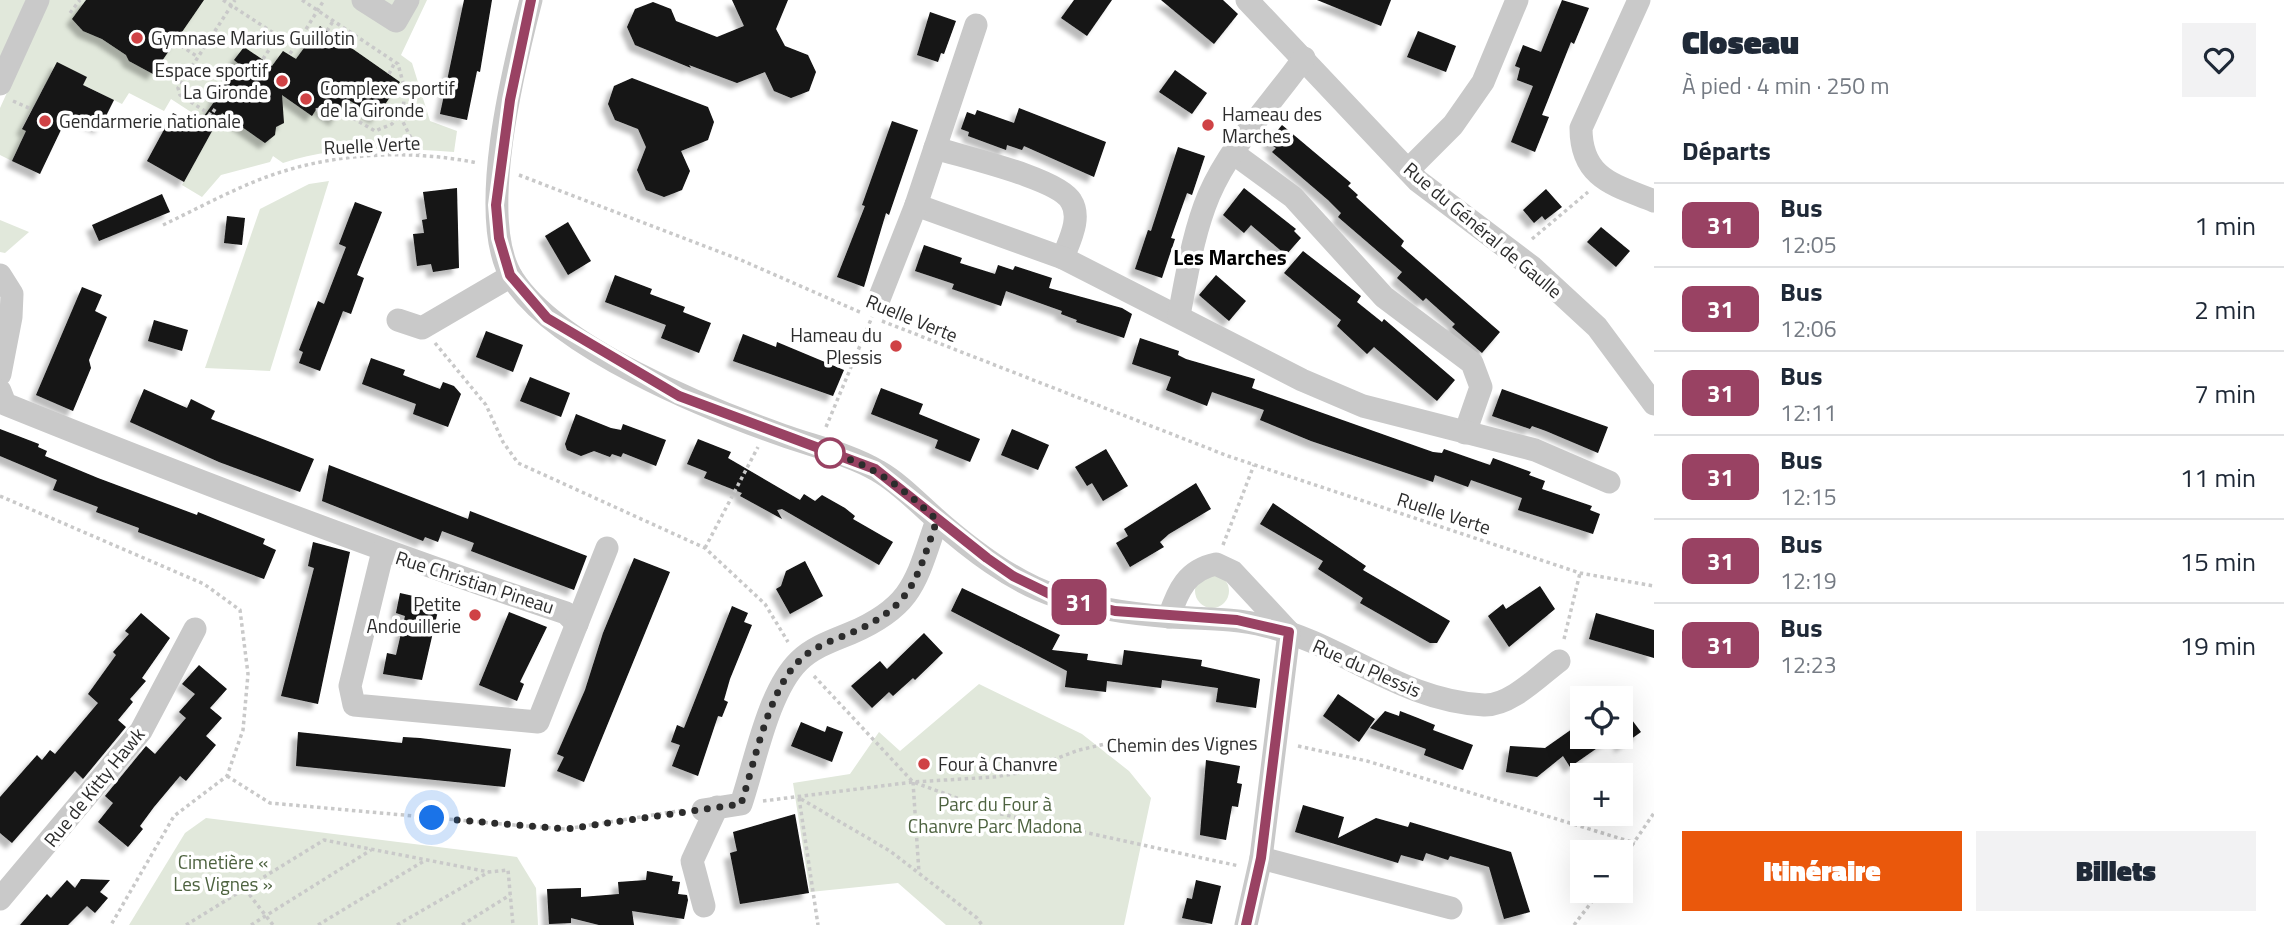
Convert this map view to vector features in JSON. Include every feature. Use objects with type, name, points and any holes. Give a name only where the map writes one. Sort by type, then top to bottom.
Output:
[{"type":"street","points":[[2,91],[37,0]]},
{"type":"street","points":[[363,0],[397,21],[408,0]]},
{"type":"street","name":"Rue du Plessis","points":[[531,0],[499,167],[496,205],[499,238],[510,275],[547,318],[679,396],[875,469],[904,489],[937,520],[1013,576],[1054,596],[1115,611],[1237,620],[1289,632],[1377,675],[1429,696],[1488,705],[1504,701],[1559,661]]},
{"type":"street","name":"Rue du Général de Gaulle","points":[[1247,0],[1408,170],[1514,253],[1597,327],[1654,404]]},
{"type":"street","points":[[1408,170],[1453,125],[1483,82],[1517,0]]},
{"type":"street","points":[[1639,0],[1581,128],[1581,142],[1591,169],[1603,180],[1654,201]]},
{"type":"street","points":[[876,308],[916,205],[976,25]]},
{"type":"street","points":[[1179,316],[1191,253],[1209,195],[1233,153],[1304,58]]},
{"type":"street","points":[[935,148],[1039,180],[1063,191],[1072,202],[1075,221],[1063,258]]},
{"type":"street","points":[[1233,153],[1293,197],[1384,297],[1472,363],[1481,387],[1465,433]]},
{"type":"street","points":[[916,205],[1063,258],[1302,380],[1363,406],[1535,450],[1609,482]]},
{"type":"street","points":[[0,275],[12,294],[11,317],[0,374]]},
{"type":"street","points":[[398,320],[422,328],[510,275]]},
{"type":"street","name":"Rue Christian Pineau","points":[[0,391],[5,404],[248,502],[566,613],[577,624],[538,722],[354,705],[351,686],[383,551]]},
{"type":"street","points":[[704,906],[692,861],[710,809],[741,804],[778,692],[799,661],[824,645],[877,622],[900,604],[917,579],[937,520]]},
{"type":"street","points":[[577,624],[607,548]]},
{"type":"street","points":[[1169,617],[1177,593],[1187,578],[1201,567],[1216,564]]},
{"type":"street","name":"Rue du Plessis","points":[[1216,564],[1233,572],[1289,632]]},
{"type":"street","name":"Rue de Kitty Hawk","points":[[0,899],[10,874],[141,731],[195,629]]},
{"type":"street","points":[[1246,925],[1261,858],[1289,632]]},
{"type":"street","points":[[1261,858],[1451,908]]},
{"type":"path","points":[[70,13],[80,0]]},
{"type":"path","points":[[223,0],[295,47]]},
{"type":"path","points":[[215,109],[211,115],[178,92],[235,0]]},
{"type":"path","points":[[302,0],[396,62],[404,80],[405,101],[401,113],[387,127],[375,131],[341,111]]},
{"type":"path","points":[[289,55],[324,0]]},
{"type":"path","points":[[327,31],[333,20]]},
{"type":"path","points":[[262,60],[278,36]]},
{"type":"path","points":[[174,42],[198,57]]},
{"type":"path","points":[[388,74],[396,62]]},
{"type":"path","points":[[2,91],[31,109]]},
{"type":"path","points":[[317,108],[321,120]]},
{"type":"path","points":[[401,113],[419,154]]},
{"type":"path","name":"Ruelle Verte","points":[[163,225],[278,173],[327,159],[419,154],[499,167],[741,260],[876,308],[1254,465],[1580,573],[1654,586]]},
{"type":"path","points":[[1514,253],[1603,180]]},
{"type":"path","points":[[817,448],[876,308]]},
{"type":"path","points":[[705,548],[767,430]]},
{"type":"path","points":[[1216,564],[1254,465]]},
{"type":"path","points":[[0,496],[204,583],[240,610],[248,674],[243,730],[227,776],[174,816],[111,925]]},
{"type":"path","points":[[1559,661],[1580,573]]},
{"type":"path","name":"Chemin des Vignes","points":[[741,804],[914,782],[1019,773],[1079,750],[1114,742],[1276,741],[1367,761],[1635,843]]},
{"type":"path","points":[[227,776],[270,803],[566,829],[690,809],[710,809]]},
{"type":"path","points":[[914,782],[919,873]]},
{"type":"path","points":[[799,798],[890,851],[977,918],[982,925]]},
{"type":"path","points":[[799,798],[818,925]]},
{"type":"path","points":[[1633,846],[1654,813]]},
{"type":"path","points":[[186,925],[324,840],[489,872],[508,870],[513,925]]},
{"type":"path","points":[[251,925],[372,849]]},
{"type":"path","points":[[318,925],[426,860]]},
{"type":"path","points":[[397,925],[489,872]]},
{"type":"path","points":[[246,889],[273,925]]},
{"type":"path","points":[[462,925],[510,895]]},
{"type":"path","points":[[1574,925],[1591,903]]},
{"type":"green space","points":[[0,0],[26,0],[0,58]]},
{"type":"green space","name":"Espace sportif La Gironde","points":[[49,0],[427,0],[401,55],[412,63],[430,121],[457,131],[454,152],[346,150],[283,163],[273,156],[270,162],[221,175],[202,197],[182,185],[214,127],[171,99],[164,111],[129,93],[122,104],[83,85],[87,77],[57,63],[22,128],[26,131],[12,161],[0,155],[0,108]]},
{"type":"green space","points":[[329,181],[270,371],[205,368],[260,209],[309,184]]},
{"type":"green space","points":[[0,220],[29,232],[5,253],[0,252]]},
{"type":"green space","points":[[1212,574],[1224,579],[1229,591],[1224,603],[1212,608],[1200,603],[1195,591],[1200,579]]},
{"type":"green space","name":"Parc du Four à Chanvre Parc Madona","points":[[979,684],[1082,734],[1129,771],[1151,798],[1124,925],[946,925],[898,883],[810,892],[793,783],[850,774],[879,732],[900,751]]},
{"type":"green space","name":"Cimetière « Les Vignes »","points":[[206,818],[517,857],[536,888],[538,925],[129,925],[185,833]]},
{"type":"building","name":"Gymnase Marius Guillotin","points":[[86,0],[204,0],[153,74],[129,61],[126,55],[102,39],[83,31],[72,19]]},
{"type":"building","points":[[464,0],[492,0],[480,72],[477,71],[467,120],[440,114]]},
{"type":"building","points":[[732,0],[788,0],[776,29],[785,46],[808,55],[816,72],[809,91],[791,98],[774,91],[765,72],[737,83],[689,65],[691,68],[635,45],[627,27],[635,9],[653,2],[671,9],[676,21],[717,37],[744,26]]},
{"type":"building","points":[[1074,0],[1112,0],[1087,36],[1061,18]]},
{"type":"building","points":[[1161,0],[1223,0],[1238,14],[1214,44]]},
{"type":"building","points":[[1317,0],[1391,0],[1381,26]]},
{"type":"building","points":[[1562,0],[1589,8],[1574,44],[1571,42],[1542,115],[1549,117],[1535,152],[1511,142],[1533,86],[1517,80],[1520,68],[1515,66],[1523,45],[1541,52]]},
{"type":"building","points":[[930,12],[956,21],[944,54],[941,53],[938,62],[917,55]]},
{"type":"building","points":[[320,26],[400,82],[376,118],[349,100],[335,120],[317,108],[312,116],[282,95],[284,123],[276,127],[275,135],[265,143],[222,113],[184,182],[147,161],[173,113],[197,126],[214,102],[216,93],[230,79],[230,72],[239,64],[234,60],[244,47],[272,66],[283,51],[296,59]]},
{"type":"building","points":[[1418,31],[1456,46],[1446,72],[1407,57]]},
{"type":"building","name":"Gendarmerie nationale","points":[[57,62],[87,77],[83,85],[114,100],[100,128],[69,113],[40,174],[12,161],[26,131],[22,129]]},
{"type":"building","points":[[1175,70],[1207,93],[1192,114],[1159,92]]},
{"type":"building","points":[[632,78],[708,107],[714,122],[708,140],[681,151],[690,171],[682,190],[664,197],[646,190],[637,170],[646,147],[638,129],[615,120],[608,104],[614,86]]},
{"type":"building","points":[[1019,108],[1106,142],[1094,177],[1024,146],[1022,150],[1007,145],[1006,150],[968,136],[969,132],[961,129],[967,112],[975,115],[977,110],[1014,123]]},
{"type":"building","points":[[892,121],[918,130],[889,215],[886,213],[864,287],[837,277],[865,206],[862,205]]},
{"type":"building","points":[[1282,125],[1351,183],[1348,186],[1358,195],[1356,197],[1404,241],[1401,246],[1500,332],[1482,353],[1452,327],[1455,324],[1426,298],[1423,301],[1397,278],[1402,272],[1338,217],[1341,213],[1328,200],[1272,152],[1276,148],[1268,142]]},
{"type":"building","points":[[1178,147],[1205,156],[1192,195],[1187,193],[1171,238],[1175,239],[1162,278],[1135,269],[1148,230],[1151,231]]},
{"type":"building","points":[[457,188],[459,268],[433,272],[431,264],[417,266],[413,234],[424,233],[422,220],[427,219],[423,192]]},
{"type":"building","points":[[1244,188],[1296,229],[1294,231],[1301,238],[1286,255],[1251,225],[1244,233],[1223,215]]},
{"type":"building","points":[[1546,189],[1562,207],[1545,220],[1542,216],[1534,223],[1523,210]]},
{"type":"building","points":[[162,194],[170,212],[99,241],[92,225]]},
{"type":"building","points":[[355,202],[382,212],[357,275],[364,278],[351,314],[343,311],[320,371],[299,363],[303,352],[299,350],[318,301],[324,304],[346,247],[339,244]]},
{"type":"building","points":[[227,216],[245,218],[242,245],[224,243]]},
{"type":"building","points":[[568,222],[591,261],[568,275],[545,236]]},
{"type":"building","points":[[1601,227],[1630,251],[1616,267],[1587,242]]},
{"type":"building","points":[[924,245],[962,258],[960,263],[995,274],[998,265],[1013,270],[1015,266],[1052,278],[1049,288],[1122,308],[1132,314],[1124,338],[1076,322],[1077,320],[1061,314],[1062,311],[1006,291],[1001,306],[952,289],[954,284],[915,271]]},
{"type":"building","points":[[1303,251],[1361,296],[1357,302],[1382,322],[1384,319],[1455,380],[1437,401],[1374,347],[1367,354],[1337,326],[1341,320],[1284,273]]},
{"type":"building","points":[[615,275],[652,289],[650,294],[685,307],[683,312],[711,323],[699,353],[661,338],[666,325],[605,302]]},
{"type":"building","points":[[1216,275],[1246,301],[1229,321],[1199,295]]},
{"type":"building","points":[[82,287],[102,295],[95,311],[107,317],[89,360],[91,368],[73,411],[36,395]]},
{"type":"building","points":[[154,320],[188,330],[182,351],[148,341]]},
{"type":"building","points":[[486,331],[523,345],[513,372],[476,357]]},
{"type":"building","points":[[743,334],[776,347],[777,342],[844,370],[833,396],[733,361]]},
{"type":"building","points":[[1140,338],[1179,351],[1178,355],[1186,359],[1255,379],[1252,388],[1433,452],[1442,453],[1444,449],[1490,465],[1493,458],[1531,472],[1529,475],[1545,481],[1542,489],[1592,506],[1590,510],[1600,514],[1593,534],[1518,510],[1522,498],[1471,480],[1468,487],[1435,475],[1433,482],[1311,441],[1260,420],[1264,410],[1212,392],[1207,406],[1166,390],[1171,377],[1132,364]]},
{"type":"building","points":[[371,358],[405,370],[403,375],[440,389],[443,382],[454,386],[461,394],[448,427],[413,414],[416,404],[362,384]]},
{"type":"building","points":[[530,377],[570,393],[561,417],[520,401]]},
{"type":"building","points":[[881,388],[923,404],[919,414],[980,439],[970,462],[935,448],[938,440],[871,414]]},
{"type":"building","points":[[144,389],[187,408],[191,399],[215,411],[211,419],[314,459],[300,492],[219,462],[130,422]]},
{"type":"building","points":[[1502,389],[1608,427],[1598,453],[1532,426],[1530,429],[1492,416]]},
{"type":"building","points":[[576,414],[611,428],[621,430],[623,424],[666,440],[656,466],[623,453],[621,457],[612,454],[610,457],[594,451],[581,456],[567,450],[565,444]]},
{"type":"building","points":[[0,429],[39,444],[38,447],[47,451],[45,456],[98,478],[197,515],[198,512],[265,539],[263,544],[276,550],[264,579],[138,532],[139,528],[96,512],[98,507],[53,490],[57,480],[0,456]]},
{"type":"building","points":[[1012,429],[1049,445],[1038,470],[1001,455]]},
{"type":"building","points":[[698,439],[731,452],[728,458],[800,500],[804,494],[815,501],[822,495],[845,508],[855,516],[853,519],[893,542],[879,565],[782,509],[777,510],[782,519],[740,496],[742,493],[704,478],[707,472],[687,464]]},
{"type":"building","points":[[1106,449],[1128,486],[1103,501],[1092,483],[1087,486],[1075,467]]},
{"type":"building","points":[[329,465],[468,519],[470,511],[587,556],[574,590],[471,551],[474,543],[442,531],[438,542],[425,537],[423,541],[322,501]]},
{"type":"building","points":[[1196,483],[1211,509],[1169,534],[1160,542],[1164,547],[1130,567],[1116,543],[1128,536],[1124,529]]},
{"type":"building","points":[[1273,503],[1366,566],[1363,570],[1450,621],[1437,643],[1430,643],[1360,603],[1363,598],[1318,569],[1323,561],[1260,524]]},
{"type":"building","points":[[313,542],[350,552],[318,704],[281,696],[314,568],[308,566]]},
{"type":"building","points":[[634,558],[670,572],[584,782],[557,771],[564,757],[557,754],[585,690],[603,633]]},
{"type":"building","points":[[805,561],[823,596],[790,614],[776,589],[781,586],[786,571]]},
{"type":"building","points":[[1540,586],[1555,609],[1509,647],[1488,616],[1503,604],[1506,609]]},
{"type":"building","points":[[962,588],[1060,635],[1052,650],[1088,654],[1087,660],[1122,665],[1124,650],[1202,660],[1201,666],[1260,679],[1256,708],[1216,702],[1218,688],[1162,680],[1161,688],[1107,681],[1106,692],[1065,687],[1067,671],[951,611]]},
{"type":"building","points":[[400,593],[440,602],[422,680],[383,674],[387,653],[396,655],[405,616],[396,613]]},
{"type":"building","points":[[732,606],[748,613],[744,622],[752,625],[730,679],[724,700],[728,702],[722,717],[718,716],[698,776],[672,766],[680,745],[671,742],[677,725],[684,728]]},
{"type":"building","points":[[509,612],[547,627],[520,682],[524,684],[517,701],[479,685]]},
{"type":"building","points":[[141,613],[170,638],[142,678],[146,681],[130,699],[133,702],[118,720],[126,727],[83,779],[75,771],[12,843],[0,833],[0,797],[37,755],[42,760],[50,750],[55,754],[98,703],[88,694],[116,655],[113,652],[129,634],[125,631]]},
{"type":"building","points":[[1596,613],[1654,630],[1654,658],[1589,639]]},
{"type":"building","points":[[924,633],[943,653],[915,680],[913,678],[893,696],[889,692],[872,708],[851,686],[880,661],[887,669]]},
{"type":"building","points":[[199,665],[227,689],[210,708],[222,718],[206,736],[216,745],[186,781],[180,776],[140,826],[143,829],[128,847],[98,822],[113,803],[105,796],[146,746],[155,754],[186,718],[179,712],[195,694],[182,684]]},
{"type":"building","points":[[1338,694],[1375,719],[1359,742],[1323,716]]},
{"type":"building","points":[[1385,711],[1399,716],[1400,711],[1435,725],[1433,730],[1473,745],[1463,770],[1424,755],[1426,749],[1370,728]]},
{"type":"building","points":[[1633,721],[1641,732],[1633,738]]},
{"type":"building","points":[[801,722],[825,732],[827,726],[843,732],[832,762],[791,746]]},
{"type":"building","points":[[1570,730],[1570,749],[1596,749],[1576,763],[1570,763],[1570,767],[1563,756],[1537,777],[1506,772],[1510,746],[1545,748]]},
{"type":"building","points":[[298,732],[402,743],[403,737],[420,738],[511,749],[505,787],[296,766]]},
{"type":"building","points":[[1206,760],[1240,766],[1237,783],[1242,784],[1238,807],[1232,806],[1226,840],[1200,835]]},
{"type":"building","points":[[1303,805],[1344,817],[1338,838],[1376,818],[1408,827],[1410,822],[1511,852],[1530,912],[1504,919],[1489,867],[1450,856],[1448,860],[1426,853],[1423,861],[1401,855],[1398,863],[1295,832]]},
{"type":"building","points":[[795,814],[809,893],[740,904],[730,853],[737,851],[733,832]]},
{"type":"building","points":[[647,871],[673,876],[672,881],[680,882],[678,894],[687,895],[688,900],[684,919],[632,911],[634,925],[599,925],[571,918],[571,923],[549,924],[547,889],[581,888],[581,897],[619,894],[618,882],[646,880]]},
{"type":"building","points":[[81,879],[110,880],[100,892],[108,898],[95,913],[87,906],[68,925],[20,925],[47,894],[51,898],[67,880],[75,888]]},
{"type":"building","points":[[1196,880],[1221,886],[1212,924],[1182,918],[1187,898],[1192,899]]},
{"type":"bus line","name":"31","points":[[531,0],[510,100],[496,205],[499,238],[510,275],[527,298],[547,318],[679,396],[875,469],[904,489],[937,520],[987,558],[1013,576],[1054,596],[1115,611],[1237,620],[1289,632],[1261,858],[1246,925]]},
{"type":"place","name":"Gymnase Marius Guillotin","points":[[137,38]]},
{"type":"place","name":"Espace sportif La Gironde","points":[[282,81]]},
{"type":"place","name":"Complexe sportif de la Gironde","points":[[306,99]]},
{"type":"place","name":"Gendarmerie nationale","points":[[45,121]]},
{"type":"place","name":"Hameau des Marches","points":[[1208,125]]},
{"type":"place","name":"Hameau du Plessis","points":[[896,346]]},
{"type":"place","name":"Petite Andouillerie","points":[[475,615]]},
{"type":"place","name":"Four à Chanvre","points":[[924,764]]},
{"type":"district","name":"Les Marches","points":[[1230,258]]},
{"type":"route","points":[[432,818],[566,829],[690,809],[703,810],[741,804],[778,692],[799,661],[824,645],[877,622],[900,604],[917,579],[937,520],[904,489],[875,469],[830,453]]}]
